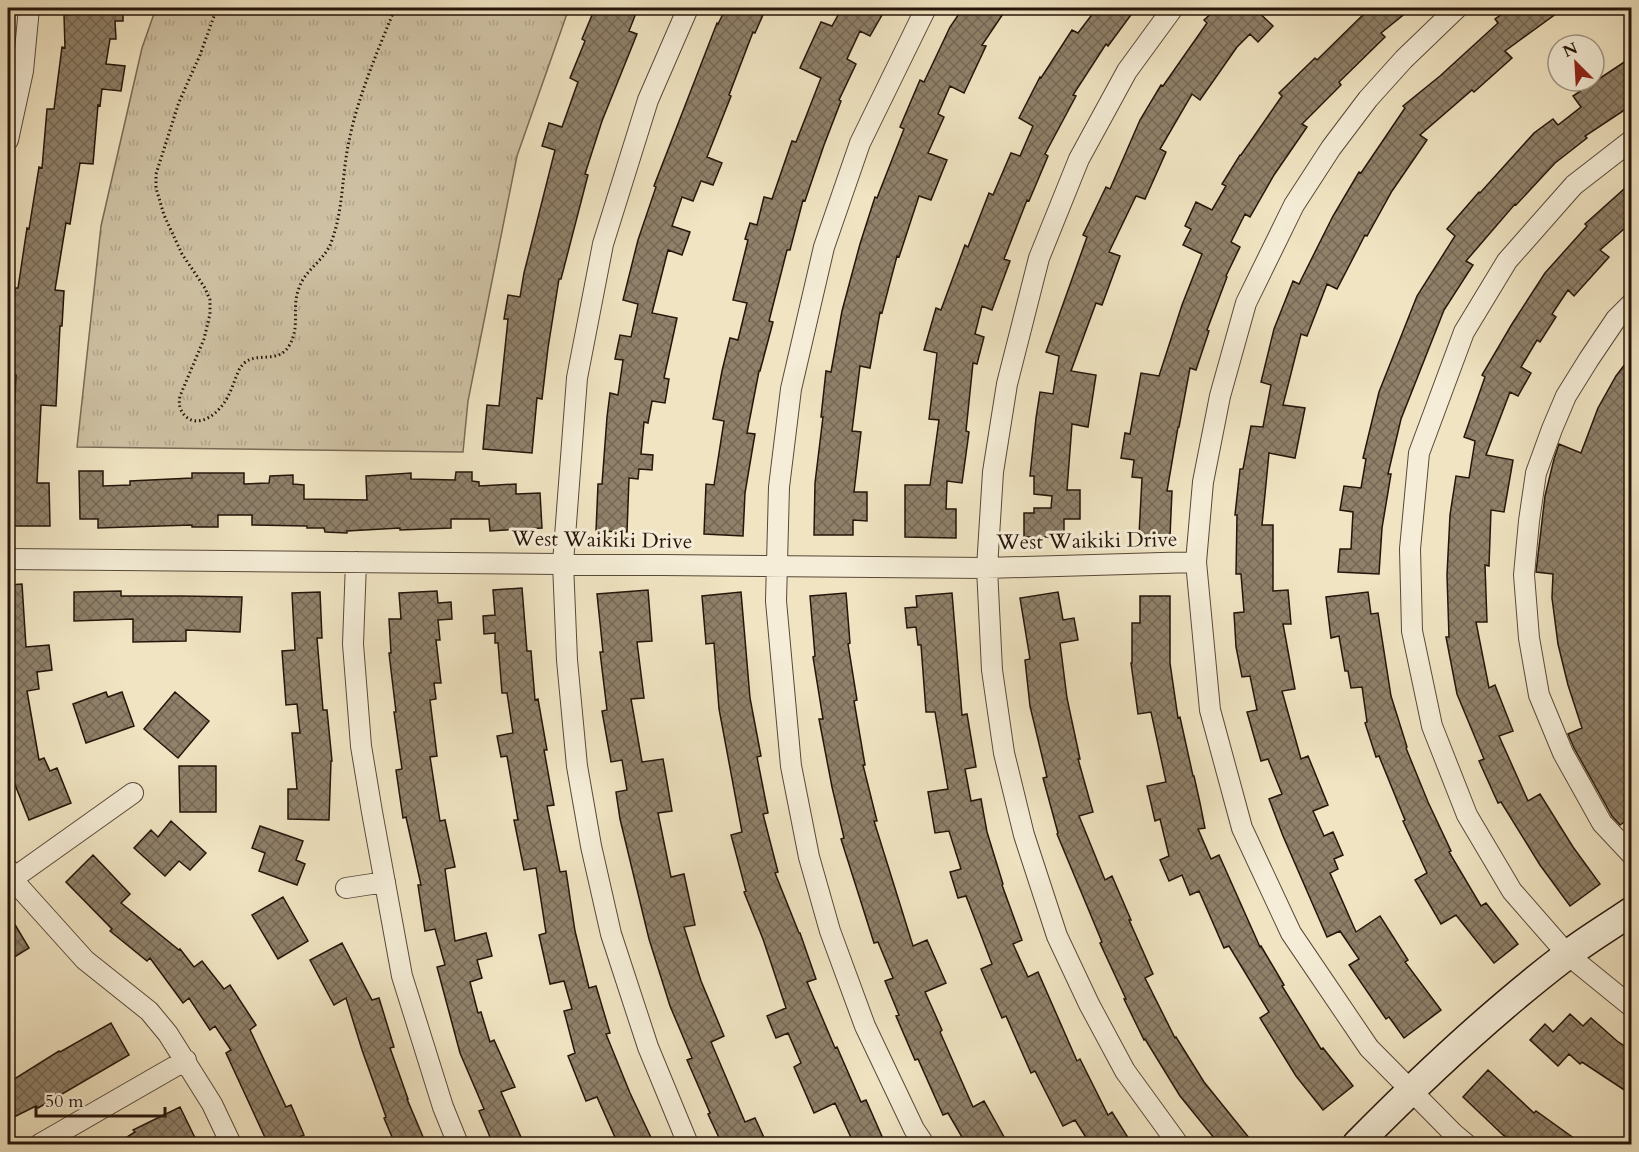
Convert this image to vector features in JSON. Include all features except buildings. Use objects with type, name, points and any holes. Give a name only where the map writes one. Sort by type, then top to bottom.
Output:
[{"type":"street","points":[[8,140],[23,71],[28,8]]},
{"type":"street","points":[[688,8],[648,100],[603,244],[577,378],[563,563],[567,660],[577,766],[591,846],[611,934],[648,1047],[688,1144]]},
{"type":"street","points":[[924,1144],[914,1129],[865,1026],[830,931],[809,857],[791,766],[776,601],[779,487],[791,389],[824,247],[860,143],[926,8]]},
{"type":"street","points":[[1173,8],[1127,72],[1079,159],[1039,258],[1007,384],[993,472],[987,568],[992,670],[1004,753],[1031,858],[1057,936],[1089,1004],[1125,1071],[1178,1144]]},
{"type":"street","points":[[1457,8],[1404,58],[1368,99],[1331,148],[1294,205],[1246,303],[1220,396],[1203,482],[1196,562],[1210,710],[1242,828],[1290,933],[1369,1048],[1466,1144]]},
{"type":"street","points":[[1632,140],[1574,185],[1507,261],[1464,332],[1419,453],[1410,549],[1412,631],[1432,726],[1467,815],[1512,891],[1568,955],[1632,1007]]},
{"type":"street","points":[[1632,303],[1616,319],[1572,386],[1552,429],[1536,473],[1524,575],[1528,638],[1539,695],[1563,753],[1602,823],[1632,855]]},
{"type":"street","name":"West Waikiki Drive","points":[[8,559],[987,568],[1196,562]]},
{"type":"street","points":[[356,562],[353,644],[361,746],[402,976],[443,1107],[458,1144]]},
{"type":"street","points":[[133,793],[9,877],[85,960],[149,1011],[186,1060],[212,1104],[231,1144]]},
{"type":"street","points":[[346,888],[385,882]]},
{"type":"street","points":[[1357,1144],[1410,1090],[1484,1023],[1568,955],[1632,911]]},
{"type":"street","points":[[40,1144],[186,1060]]},
{"type":"path","points":[[217,8],[201,55],[179,102],[156,174],[156,188],[164,215],[182,254],[205,288],[210,300],[210,314],[204,339],[180,396],[179,405],[191,421],[198,422],[216,412],[225,403],[246,361],[277,356],[288,348],[296,326],[296,298],[299,287],[304,277],[324,256],[332,242],[356,111],[395,8]]},
{"type":"green space","points":[[156,8],[569,8],[517,156],[468,401],[463,452],[77,447],[101,226],[142,48]]}]
